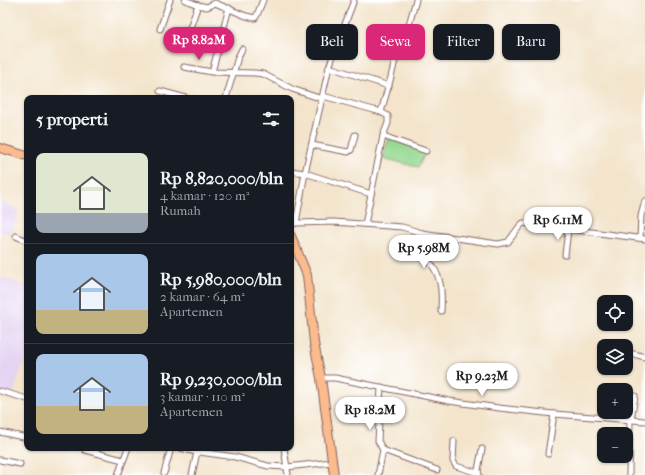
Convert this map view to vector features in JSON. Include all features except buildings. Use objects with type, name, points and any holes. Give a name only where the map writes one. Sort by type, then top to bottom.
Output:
[{"type":"main road","points":[[0,148],[24,155]]},
{"type":"main road","points":[[294,243],[307,275],[314,343],[321,378],[334,475]]},
{"type":"street","points":[[160,29],[170,0]]},
{"type":"street","points":[[185,0],[207,7],[213,3],[216,3],[246,16],[255,18],[263,0]]},
{"type":"street","points":[[354,0],[329,67],[294,224],[334,222],[402,227],[422,233],[498,244],[508,242],[523,223],[642,239],[641,216],[645,201]]},
{"type":"street","points":[[381,112],[397,52],[408,28],[416,0]]},
{"type":"street","points":[[184,45],[198,5]]},
{"type":"street","points":[[212,72],[229,8]]},
{"type":"street","points":[[227,95],[238,57],[242,49]]},
{"type":"street","points":[[184,67],[212,72],[263,74],[292,90],[386,114],[389,119],[383,136],[365,224]]},
{"type":"street","points":[[329,67],[389,86]]},
{"type":"street","points":[[160,91],[175,95]]},
{"type":"street","points":[[312,144],[348,152],[351,150],[356,135]]},
{"type":"street","points":[[383,136],[426,151]]},
{"type":"street","points":[[294,171],[305,173],[371,194]]},
{"type":"street","points":[[565,255],[568,230]]},
{"type":"street","points":[[422,233],[418,251],[431,264],[440,280],[442,291],[441,311]]},
{"type":"street","points":[[16,236],[24,240]]},
{"type":"street","points":[[633,354],[645,357]]},
{"type":"street","points":[[321,378],[335,378],[449,400],[554,414],[645,421]]},
{"type":"street","points":[[378,475],[383,450],[378,441],[380,387]]},
{"type":"street","points":[[0,391],[24,398]]},
{"type":"street","points":[[629,475],[630,420],[636,396]]},
{"type":"street","points":[[548,454],[554,414]]},
{"type":"street","points":[[0,432],[23,437]]},
{"type":"street","points":[[454,441],[454,464],[479,474],[482,448]]},
{"type":"street","points":[[383,450],[437,470]]},
{"type":"street","points":[[89,451],[124,460]]},
{"type":"street","points":[[118,475],[127,451]]},
{"type":"street","points":[[164,473],[169,451]]},
{"type":"street","points":[[193,451],[208,451],[268,466],[287,467],[332,462]]},
{"type":"street","points":[[284,451],[288,475]]},
{"type":"street","points":[[192,475],[197,452]]},
{"type":"street","points":[[0,460],[20,464]]},
{"type":"shaded area","points":[[0,200],[19,211],[11,234],[0,232]]},
{"type":"shaded area","points":[[0,278],[8,279],[24,285],[24,361],[13,394],[0,390]]},
{"type":"green space","points":[[389,138],[426,152],[418,167],[383,158]]}]
